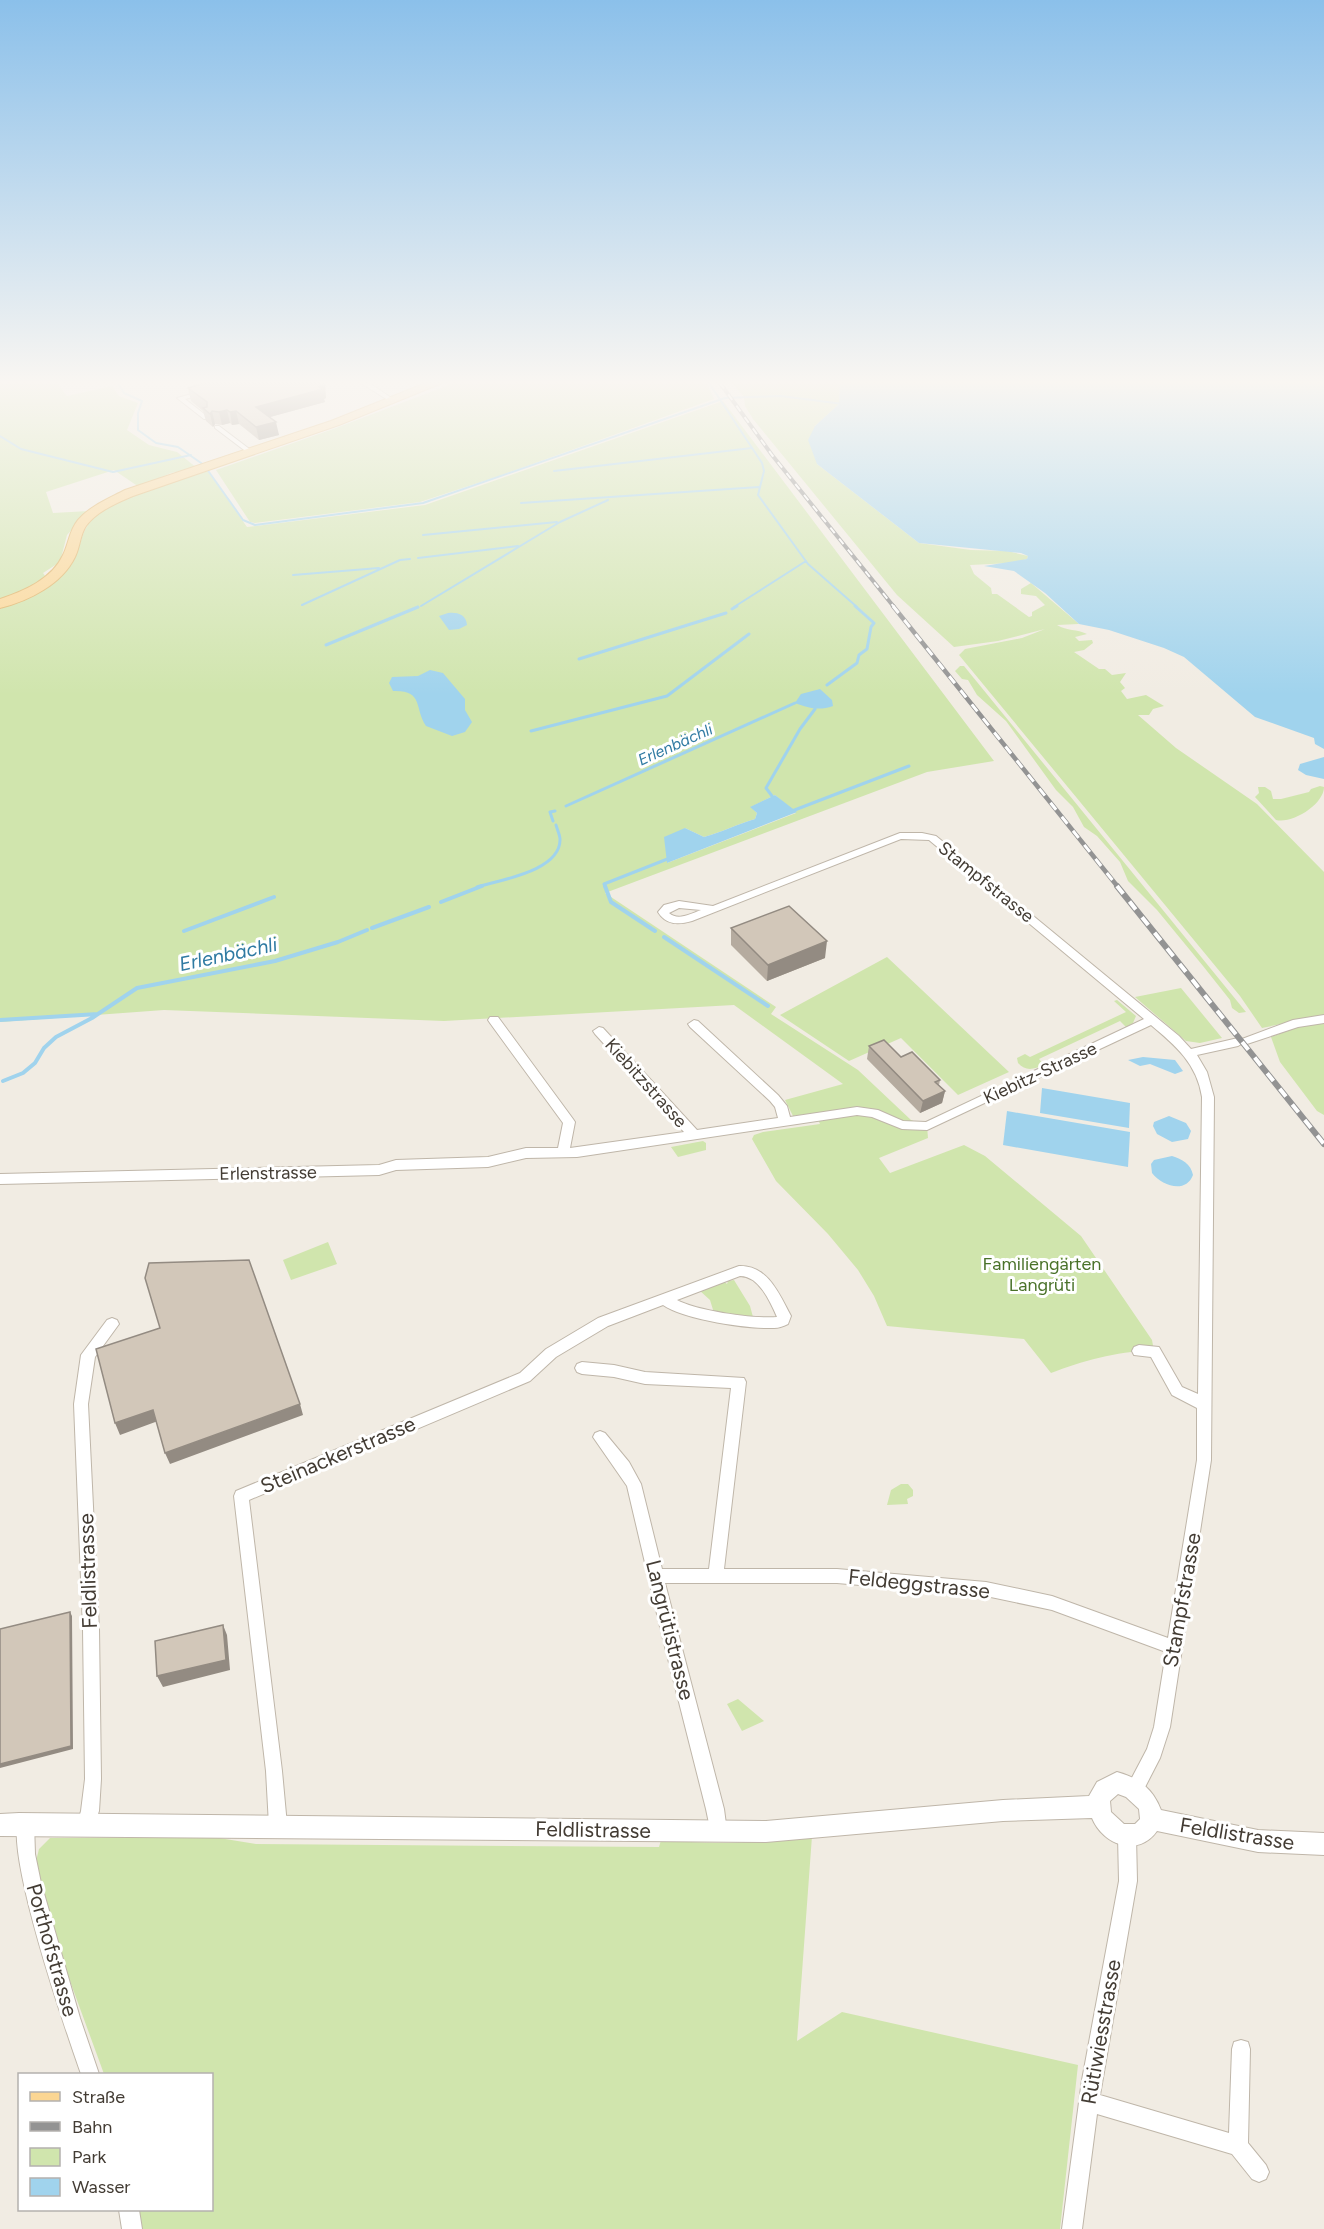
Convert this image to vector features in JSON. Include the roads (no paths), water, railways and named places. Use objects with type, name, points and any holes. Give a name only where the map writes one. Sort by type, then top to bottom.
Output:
[{"type":"main road","points":[[0,604],[29,592],[55,575],[64,566],[83,521],[93,513],[129,494],[149,487]]},
{"type":"street","name":"Stampfstrasse","points":[[713,909],[886,841],[909,835],[926,836],[936,841],[1152,1020],[1190,1053],[1201,1069],[1208,1097],[1204,1461],[1162,1727],[1154,1752],[1135,1789]]},
{"type":"street","points":[[1190,1053],[1243,1041],[1297,1023],[1324,1018]]},
{"type":"street","points":[[494,1020],[569,1122],[563,1153]]},
{"type":"street","name":"Kiebitz-Strasse","points":[[927,1125],[1152,1020]]},
{"type":"street","points":[[694,1024],[774,1098],[780,1106],[785,1122]]},
{"type":"street","name":"Kiebitzstrasse","points":[[599,1030],[694,1135]]},
{"type":"street","name":"Kiebitzstrasse","points":[[534,1152],[563,1153],[862,1111],[874,1113],[902,1125],[927,1125]]},
{"type":"street","name":"Erlenstrasse","points":[[0,1179],[379,1170],[396,1165],[488,1162],[534,1152]]},
{"type":"street","name":"Steinackerstrasse","points":[[278,1825],[274,1771],[241,1496],[525,1377],[551,1353],[603,1323],[665,1299],[745,1269],[757,1275],[784,1316],[783,1320],[776,1323],[694,1312],[678,1308],[665,1299]]},
{"type":"street","name":"Feldlistrasse","points":[[86,1825],[90,1811],[93,1779],[91,1629],[81,1404],[88,1355],[112,1324]]},
{"type":"street","points":[[1138,1351],[1154,1352],[1158,1355],[1177,1391],[1206,1405]]},
{"type":"street","points":[[582,1368],[645,1378],[739,1382],[716,1575]]},
{"type":"street","name":"Langrütistrasse","points":[[600,1437],[624,1467],[634,1484],[715,1809],[718,1832]]},
{"type":"street","name":"Feldeggstrasse","points":[[657,1576],[837,1576],[986,1590],[1052,1603],[1173,1647]]},
{"type":"street","points":[[1117,1783],[1135,1789],[1147,1802],[1150,1818],[1143,1831],[1127,1836],[1111,1829],[1105,1823],[1098,1808],[1099,1799],[1103,1791],[1117,1783]]},
{"type":"street","name":"Feldlistrasse","points":[[0,1825],[25,1823],[278,1825],[718,1832],[809,1828],[970,1813],[1098,1808]]},
{"type":"street","name":"Feldlistrasse","points":[[1150,1818],[1255,1841],[1290,1846],[1324,1844]]},
{"type":"street","name":"Porthofstrasse","points":[[25,1823],[26,1854],[37,1903],[90,2073]]},
{"type":"street","name":"Rütiwiesstrasse","points":[[1072,2229],[1089,2102],[1128,1881],[1127,1836]]},
{"type":"street","points":[[1238,2146],[1241,2049]]},
{"type":"street","points":[[1089,2102],[1238,2146],[1259,2172]]},
{"type":"street","points":[[129,2211],[132,2229]]},
{"type":"water","points":[[847,487],[1324,487],[1324,749],[1315,744],[1314,738],[1255,717],[1184,657],[1109,630],[1079,624],[1045,593],[1014,571],[984,566],[1027,559],[1028,556],[1021,553],[919,543]]},
{"type":"water","points":[[448,613],[461,614],[467,625],[449,630],[439,616]]},
{"type":"water","points":[[430,670],[443,673],[465,699],[465,710],[472,722],[465,732],[452,736],[426,726],[414,697],[403,691],[393,691],[389,683],[392,677],[418,676]]},
{"type":"water","points":[[820,689],[832,700],[833,706],[814,708],[795,703],[801,694]]},
{"type":"water","points":[[1324,757],[1324,779],[1306,775],[1298,770],[1300,764]]},
{"type":"water","points":[[775,795],[797,812],[667,863],[664,837],[685,828],[704,837],[755,819],[757,813],[750,807]]},
{"type":"water","points":[[1143,1057],[1175,1060],[1183,1071],[1175,1074],[1150,1064],[1140,1066],[1128,1060]]},
{"type":"water","points":[[1042,1088],[1130,1103],[1129,1128],[1040,1113]]},
{"type":"water","points":[[1007,1111],[1130,1132],[1128,1167],[1003,1145]]},
{"type":"water","points":[[1169,1116],[1186,1123],[1191,1131],[1188,1139],[1172,1142],[1157,1134],[1153,1126],[1154,1122]]},
{"type":"water","points":[[1172,1156],[1186,1162],[1192,1171],[1190,1181],[1185,1185],[1168,1184],[1156,1178],[1152,1173],[1151,1164],[1154,1160]]},
{"type":"waterway","points":[[220,487],[243,520],[255,525],[423,503],[469,487]]},
{"type":"waterway","points":[[521,503],[759,487]]},
{"type":"waterway","points":[[760,487],[758,495],[806,561]]},
{"type":"waterway","points":[[421,606],[560,522],[608,500]]},
{"type":"waterway","points":[[423,535],[557,522]]},
{"type":"waterway","points":[[418,558],[518,546]]},
{"type":"waterway","points":[[302,605],[400,560],[410,559]]},
{"type":"waterway","points":[[734,607],[806,561]]},
{"type":"waterway","points":[[806,561],[857,607]]},
{"type":"waterway","points":[[293,575],[379,568]]},
{"type":"waterway","points":[[732,609],[737,606]]},
{"type":"waterway","points":[[827,685],[857,663],[859,655],[867,649],[871,627],[874,623],[855,606]]},
{"type":"waterway","points":[[326,645],[418,607]]},
{"type":"waterway","points":[[579,659],[726,613]]},
{"type":"waterway","points":[[531,731],[667,696],[749,634]]},
{"type":"waterway","name":"Erlenbächli","points":[[566,806],[795,703]]},
{"type":"waterway","points":[[772,796],[766,788],[800,729],[815,709]]},
{"type":"waterway","points":[[792,811],[909,766]]},
{"type":"waterway","name":"Erlenbächli","points":[[553,821],[550,812],[555,811]]},
{"type":"waterway","name":"Erlenbächli","points":[[477,887],[528,872],[551,859],[558,850],[560,839],[556,825]]},
{"type":"waterway","points":[[605,887],[604,884],[670,858]]},
{"type":"waterway","name":"Erlenbächli","points":[[441,902],[482,886]]},
{"type":"waterway","points":[[605,886],[611,902],[655,931]]},
{"type":"waterway","points":[[184,931],[274,897]]},
{"type":"waterway","name":"Erlenbächli","points":[[372,928],[429,907]]},
{"type":"waterway","name":"Erlenbächli","points":[[98,1014],[137,988],[275,961],[338,942],[367,930]]},
{"type":"waterway","points":[[664,937],[768,1006]]},
{"type":"waterway","name":"Erlenbächli","points":[[0,1020],[98,1014]]},
{"type":"waterway","name":"Erlenbächli","points":[[3,1081],[23,1073],[35,1063],[44,1048],[56,1037],[98,1014]]},
{"type":"railway","points":[[798,487],[894,607]]},
{"type":"railway","points":[[893,606],[1118,887]]},
{"type":"railway","points":[[1117,886],[1324,1144]]},
{"type":"park label","name":"Familiengärten Langrüti","points":[[1042,1274]]}]
